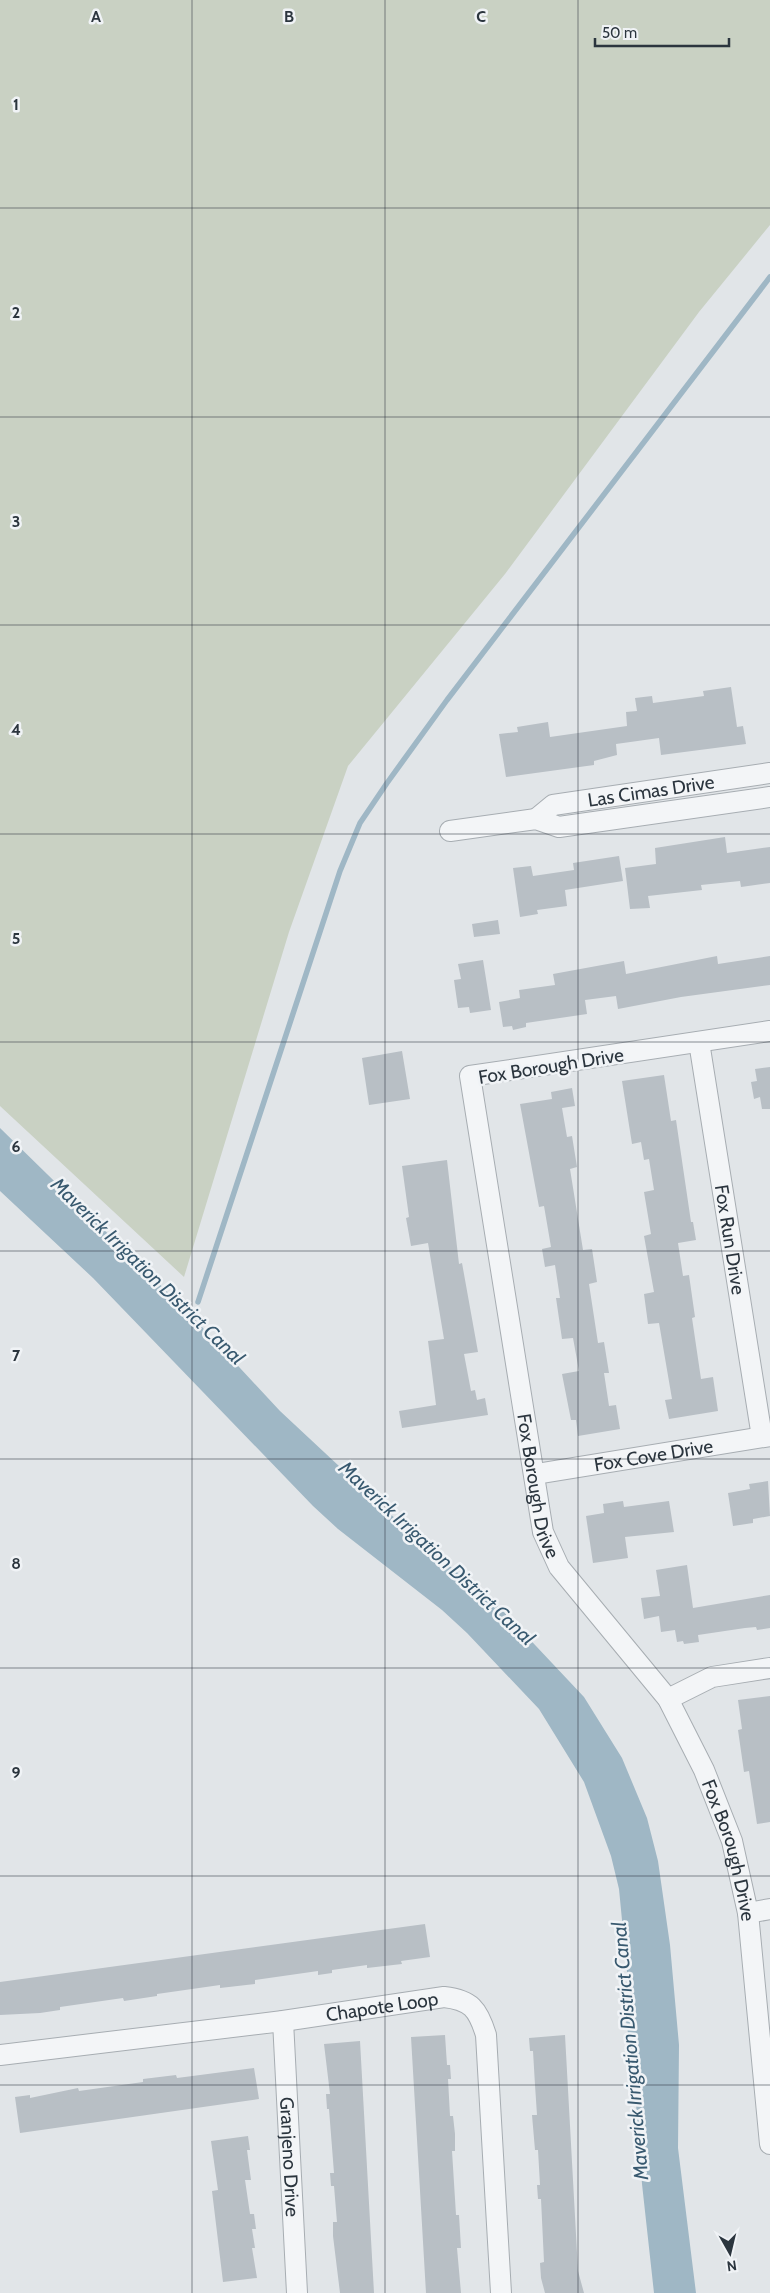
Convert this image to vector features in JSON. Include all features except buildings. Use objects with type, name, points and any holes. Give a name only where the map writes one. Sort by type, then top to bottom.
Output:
[{"type":"street","name":"Las Cimas Drive","points":[[536,819],[553,805],[770,773]]},
{"type":"street","points":[[747,776],[750,800]]},
{"type":"street","points":[[650,790],[654,813]]},
{"type":"street","name":"Las Cimas Drive","points":[[450,831],[536,819],[559,827],[770,797]]},
{"type":"street","name":"Fox Borough Drive","points":[[770,1031],[470,1076],[536,1474],[543,1532],[559,1567],[668,1699],[704,1770],[732,1841],[748,1912],[770,2144]]},
{"type":"street","name":"Fox Run Drive","points":[[699,1042],[766,1437]]},
{"type":"street","name":"Fox Cove Drive","points":[[536,1474],[766,1437]]},
{"type":"street","points":[[668,1699],[712,1677],[770,1668]]},
{"type":"street","points":[[748,1912],[770,1909]]},
{"type":"street","name":"Chapote Loop","points":[[0,2055],[283,2020],[444,1997],[463,2000],[474,2008],[482,2021],[486,2035],[501,2293]]},
{"type":"street","name":"Granjeno Drive","points":[[283,2020],[297,2293]]},
{"type":"shaded area","points":[[0,0],[770,0],[770,225],[699,312],[505,574],[348,766],[289,932],[184,1277],[0,1106]]},
{"type":"water","points":[[0,1128],[189,1313],[280,1411],[414,1536],[502,1610],[584,1697],[622,1758],[647,1818],[658,1861],[670,1945],[679,2045],[678,2148],[696,2293],[654,2293],[642,2184],[633,2063],[626,2021],[627,1972],[619,1889],[611,1856],[584,1782],[539,1709],[467,1633],[442,1610],[338,1529],[313,1506],[93,1278],[0,1191]]},
{"type":"waterway","name":"Maverick Irrigation District Canal","points":[[198,1302],[340,871],[360,823],[447,700],[770,277]]}]
